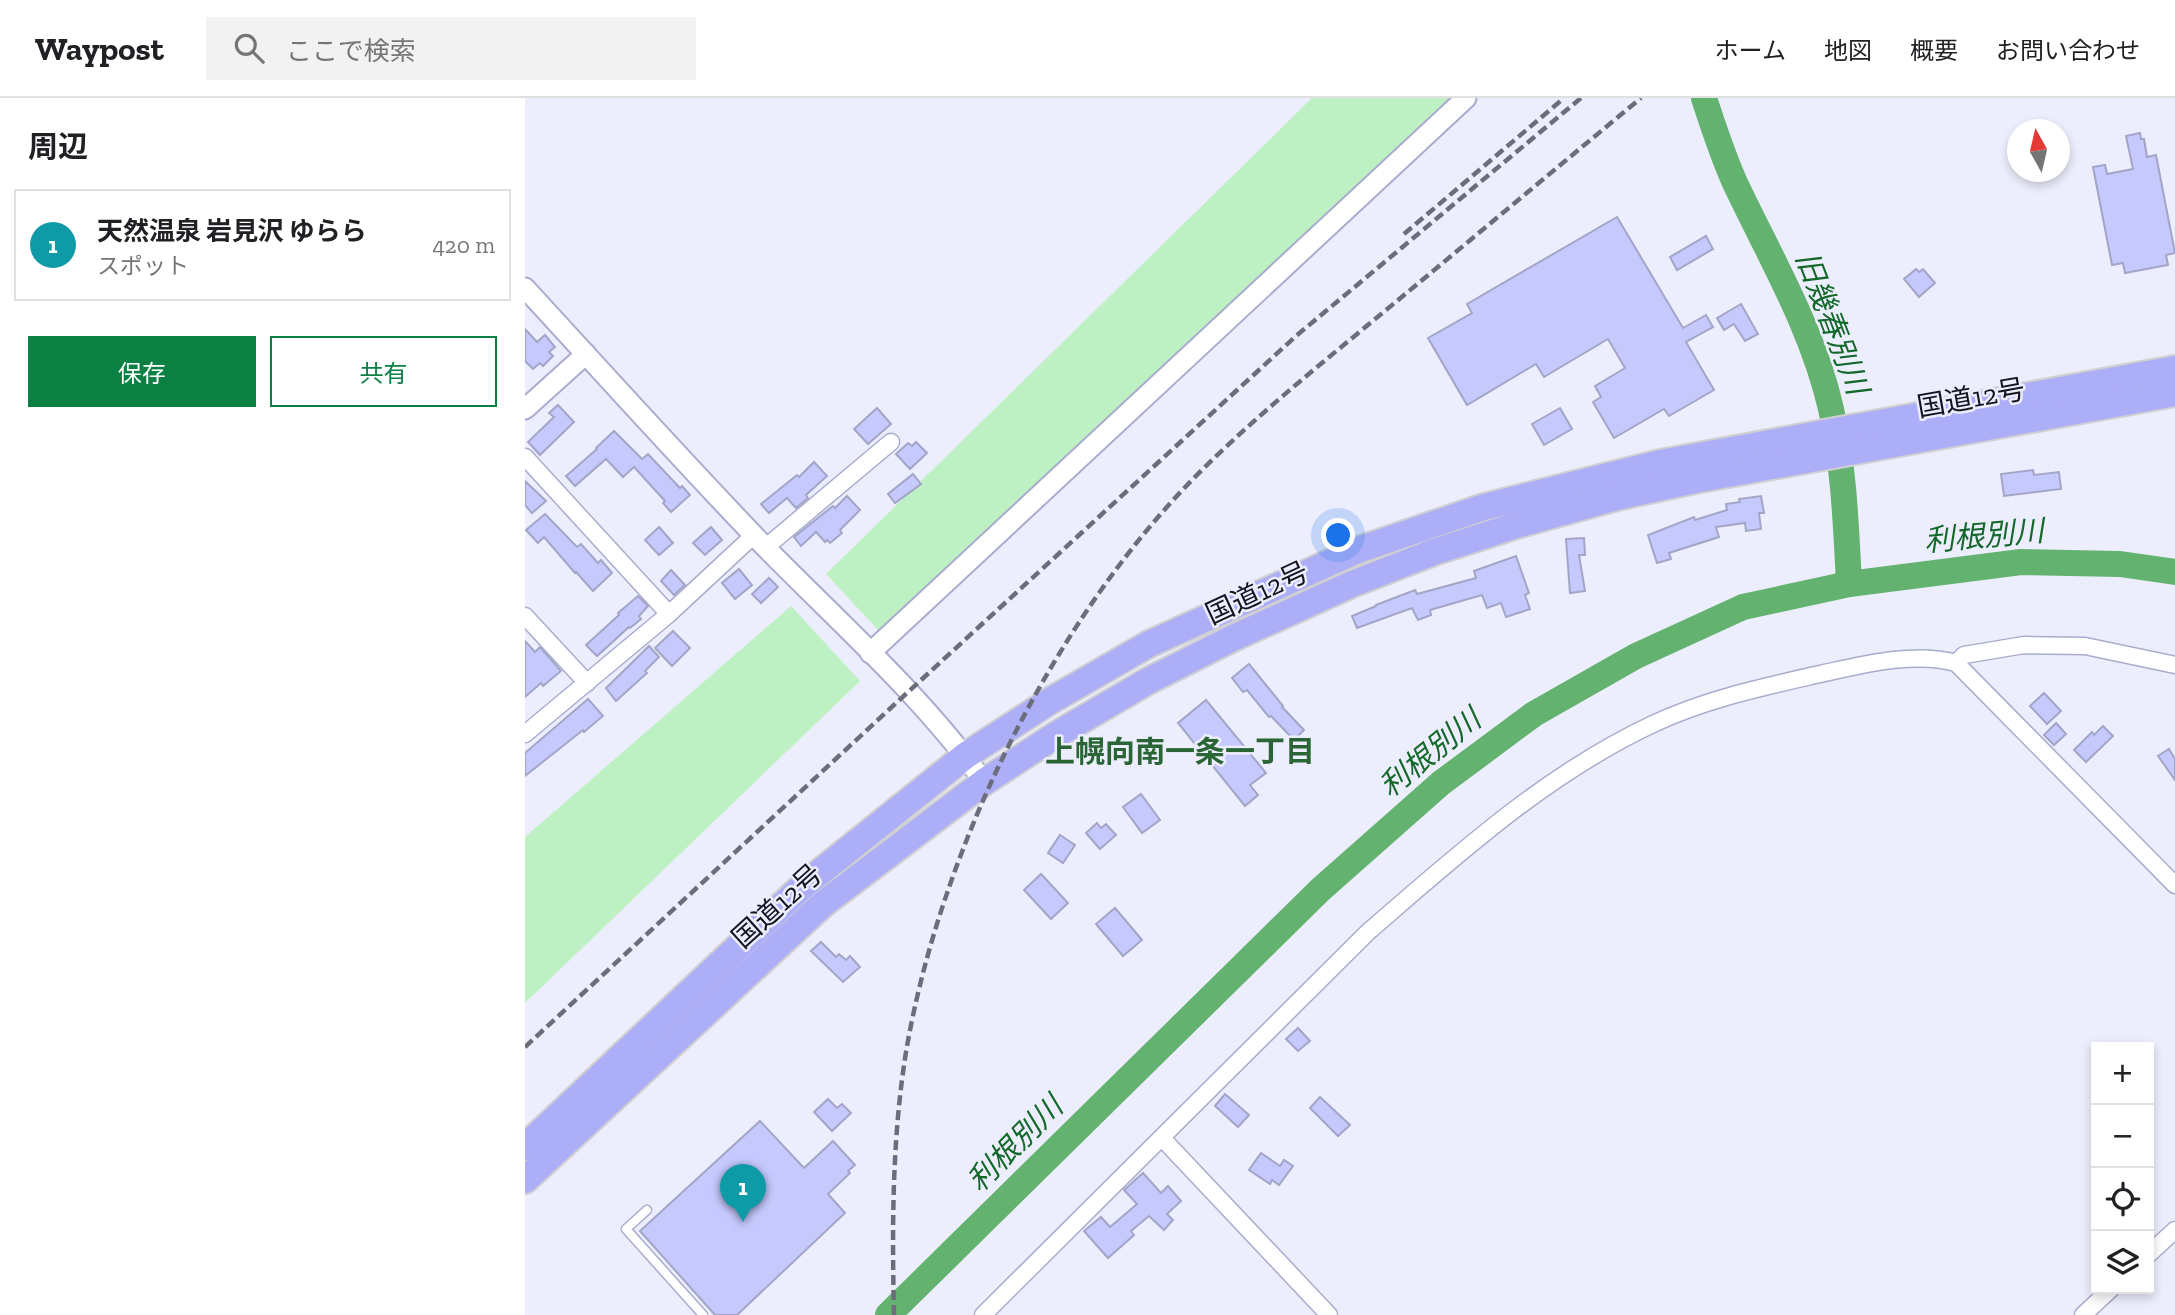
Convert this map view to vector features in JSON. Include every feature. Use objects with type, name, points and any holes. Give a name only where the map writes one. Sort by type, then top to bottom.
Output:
[{"type":"highway","name":"国道12号","points":[[1873,436],[2175,369]]},
{"type":"highway","name":"国道12号","points":[[525,1147],[804,885],[965,756],[1050,701],[1149,644],[1358,550],[1484,507],[1580,481],[1660,463],[1815,446],[2175,393]]},
{"type":"highway","name":"国道12号","points":[[525,1180],[823,904],[984,782],[1056,735],[1148,681],[1233,638],[1434,552],[1617,497],[1815,446]]},
{"type":"street","points":[[870,653],[1466,98]]},
{"type":"street","points":[[525,288],[760,541],[870,653],[965,756],[984,782]]},
{"type":"street","points":[[525,408],[586,354]]},
{"type":"street","points":[[525,734],[760,541],[891,442]]},
{"type":"street","points":[[525,457],[669,614]]},
{"type":"street","points":[[525,616],[587,683]]},
{"type":"street","points":[[1956,663],[1964,655],[2024,645],[2085,646],[2175,665]]},
{"type":"street","points":[[983,1315],[1368,932],[1522,803],[1588,758],[1654,723],[1728,695],[1841,669],[1907,659],[1956,663],[2175,885]]},
{"type":"street","points":[[1162,1138],[1329,1315]]},
{"type":"street","points":[[2154,1249],[2175,1230]]},
{"type":"street","points":[[2083,1315],[2106,1294]]},
{"type":"lane","points":[[647,1210],[626,1229],[703,1315]]},
{"type":"green space","points":[[1312,98],[1453,98],[879,631],[826,574]]},
{"type":"green space","points":[[791,606],[860,681],[525,1003],[525,837]]},
{"type":"building","points":[[2140,133],[2141,139],[2144,139],[2147,157],[2156,155],[2175,253],[2166,255],[2168,265],[2125,273],[2123,263],[2112,265],[2093,167],[2105,165],[2107,174],[2133,169],[2126,136]]},
{"type":"building","points":[[1617,217],[1683,328],[1706,315],[1713,327],[1686,342],[1714,390],[1669,416],[1664,409],[1614,438],[1593,402],[1601,397],[1595,386],[1625,368],[1608,339],[1544,377],[1536,364],[1467,405],[1428,338],[1472,313],[1467,304]]},
{"type":"building","points":[[1706,236],[1713,249],[1677,270],[1670,257]]},
{"type":"building","points":[[1916,269],[1919,272],[1923,269],[1935,283],[1919,297],[1904,279]]},
{"type":"building","points":[[1741,304],[1758,334],[1745,341],[1734,324],[1724,330],[1717,318]]},
{"type":"building","points":[[525,329],[537,342],[545,335],[555,347],[549,352],[553,356],[543,366],[540,363],[533,369],[525,361]]},
{"type":"building","points":[[558,405],[574,422],[540,455],[528,442],[554,417],[549,413]]},
{"type":"building","points":[[877,408],[891,424],[868,444],[854,429]]},
{"type":"building","points":[[1560,408],[1572,429],[1544,445],[1532,424]]},
{"type":"building","points":[[614,431],[642,459],[648,454],[690,495],[671,512],[663,503],[665,501],[634,467],[623,477],[606,459],[575,486],[566,476]]},
{"type":"building","points":[[916,442],[927,453],[910,469],[896,454],[908,443],[912,446]]},
{"type":"building","points":[[814,462],[827,476],[806,495],[808,498],[796,508],[787,498],[769,513],[761,504],[797,475],[799,477]]},
{"type":"building","points":[[2033,470],[2034,475],[2059,472],[2061,489],[2004,496],[2001,474]]},
{"type":"building","points":[[913,474],[921,484],[895,503],[888,494]]},
{"type":"building","points":[[525,481],[546,501],[532,513],[525,505]]},
{"type":"building","points":[[847,496],[860,510],[840,530],[842,533],[830,543],[827,540],[825,542],[816,532],[801,546],[794,537],[833,506],[835,508]]},
{"type":"building","points":[[1761,496],[1764,513],[1759,513],[1761,529],[1746,531],[1745,523],[1716,527],[1719,537],[1669,553],[1671,559],[1657,563],[1648,535],[1694,517],[1695,520],[1727,510],[1726,504],[1740,502],[1739,499]]},
{"type":"building","points":[[545,514],[577,547],[581,544],[598,563],[601,560],[612,573],[593,591],[544,537],[538,543],[526,530]]},
{"type":"building","points":[[659,527],[673,543],[659,555],[645,540]]},
{"type":"building","points":[[711,527],[722,540],[705,555],[693,543]]},
{"type":"building","points":[[1584,538],[1585,555],[1579,555],[1585,591],[1570,593],[1566,539]]},
{"type":"building","points":[[1516,556],[1529,593],[1525,595],[1530,609],[1506,617],[1501,603],[1487,608],[1482,595],[1430,610],[1431,615],[1418,620],[1412,608],[1357,628],[1352,616],[1415,590],[1417,594],[1476,578],[1474,571]]},
{"type":"building","points":[[739,569],[752,585],[735,599],[722,583]]},
{"type":"building","points":[[671,570],[685,585],[674,595],[661,581]]},
{"type":"building","points":[[769,578],[778,587],[761,603],[752,594]]},
{"type":"building","points":[[638,596],[648,606],[639,616],[641,619],[597,656],[586,645]]},
{"type":"building","points":[[673,631],[690,648],[672,666],[655,648]]},
{"type":"building","points":[[525,641],[535,652],[540,647],[561,671],[525,697]]},
{"type":"building","points":[[649,646],[659,657],[645,671],[647,673],[616,701],[606,688]]},
{"type":"building","points":[[1249,664],[1282,707],[1304,730],[1294,740],[1269,717],[1247,690],[1243,692],[1232,678]]},
{"type":"building","points":[[2044,693],[2061,711],[2047,724],[2030,706]]},
{"type":"building","points":[[588,699],[603,716],[525,776],[525,753]]},
{"type":"building","points":[[1206,700],[1266,773],[1250,785],[1258,795],[1245,806],[1178,723]]},
{"type":"building","points":[[2056,723],[2066,734],[2054,745],[2044,735]]},
{"type":"building","points":[[2103,726],[2113,736],[2086,762],[2074,750],[2092,732],[2094,735]]},
{"type":"building","points":[[2169,749],[2175,759],[2175,780],[2158,756]]},
{"type":"building","points":[[1141,794],[1160,820],[1142,833],[1123,807]]},
{"type":"building","points":[[1097,823],[1101,828],[1106,824],[1116,835],[1100,849],[1086,833]]},
{"type":"building","points":[[1060,835],[1075,845],[1063,863],[1048,853]]},
{"type":"building","points":[[1041,874],[1068,903],[1051,919],[1024,890]]},
{"type":"building","points":[[1115,908],[1142,940],[1123,956],[1096,924]]},
{"type":"building","points":[[821,942],[836,957],[839,954],[846,960],[850,956],[860,967],[843,982],[811,951]]},
{"type":"building","points":[[1298,1028],[1310,1041],[1298,1051],[1286,1039]]},
{"type":"building","points":[[1225,1094],[1249,1115],[1238,1127],[1215,1106]]},
{"type":"building","points":[[1320,1097],[1350,1125],[1338,1136],[1310,1108]]},
{"type":"building","points":[[828,1099],[837,1108],[842,1104],[851,1113],[832,1131],[814,1112]]},
{"type":"building","points":[[760,1121],[804,1168],[833,1141],[855,1165],[828,1194],[845,1213],[737,1315],[715,1315],[640,1231]]},
{"type":"building","points":[[1261,1153],[1280,1166],[1284,1160],[1293,1166],[1279,1185],[1272,1180],[1270,1184],[1249,1170]]},
{"type":"building","points":[[1143,1173],[1161,1193],[1168,1186],[1181,1201],[1167,1214],[1173,1220],[1164,1230],[1149,1216],[1131,1231],[1134,1235],[1108,1258],[1084,1231],[1101,1217],[1110,1227],[1137,1204],[1124,1190]]},
{"type":"waterway","name":"旧幾春別川","points":[[1704,98],[1731,173],[1802,322],[1823,379],[1839,452],[1849,584]]},
{"type":"waterway","name":"利根別川","points":[[888,1315],[1320,890],[1441,783],[1534,714],[1636,656],[1743,607],[1849,584],[2021,562],[2120,564],[2175,572]]},
{"type":"railway","points":[[1404,234],[1564,98]]},
{"type":"railway","points":[[525,1047],[1296,336],[1581,98]]},
{"type":"railway","points":[[894,1315],[893,1216],[898,1117],[906,1052],[922,976],[945,898],[974,821],[1009,745],[1049,671],[1093,602],[1141,537],[1215,457],[1308,375],[1641,98]]},
{"type":"place","name":"天然温泉 岩見沢 ゆらら","points":[[743,1222]]},
{"type":"district","name":"上幌向南一条一丁目","points":[[1180,752]]}]
